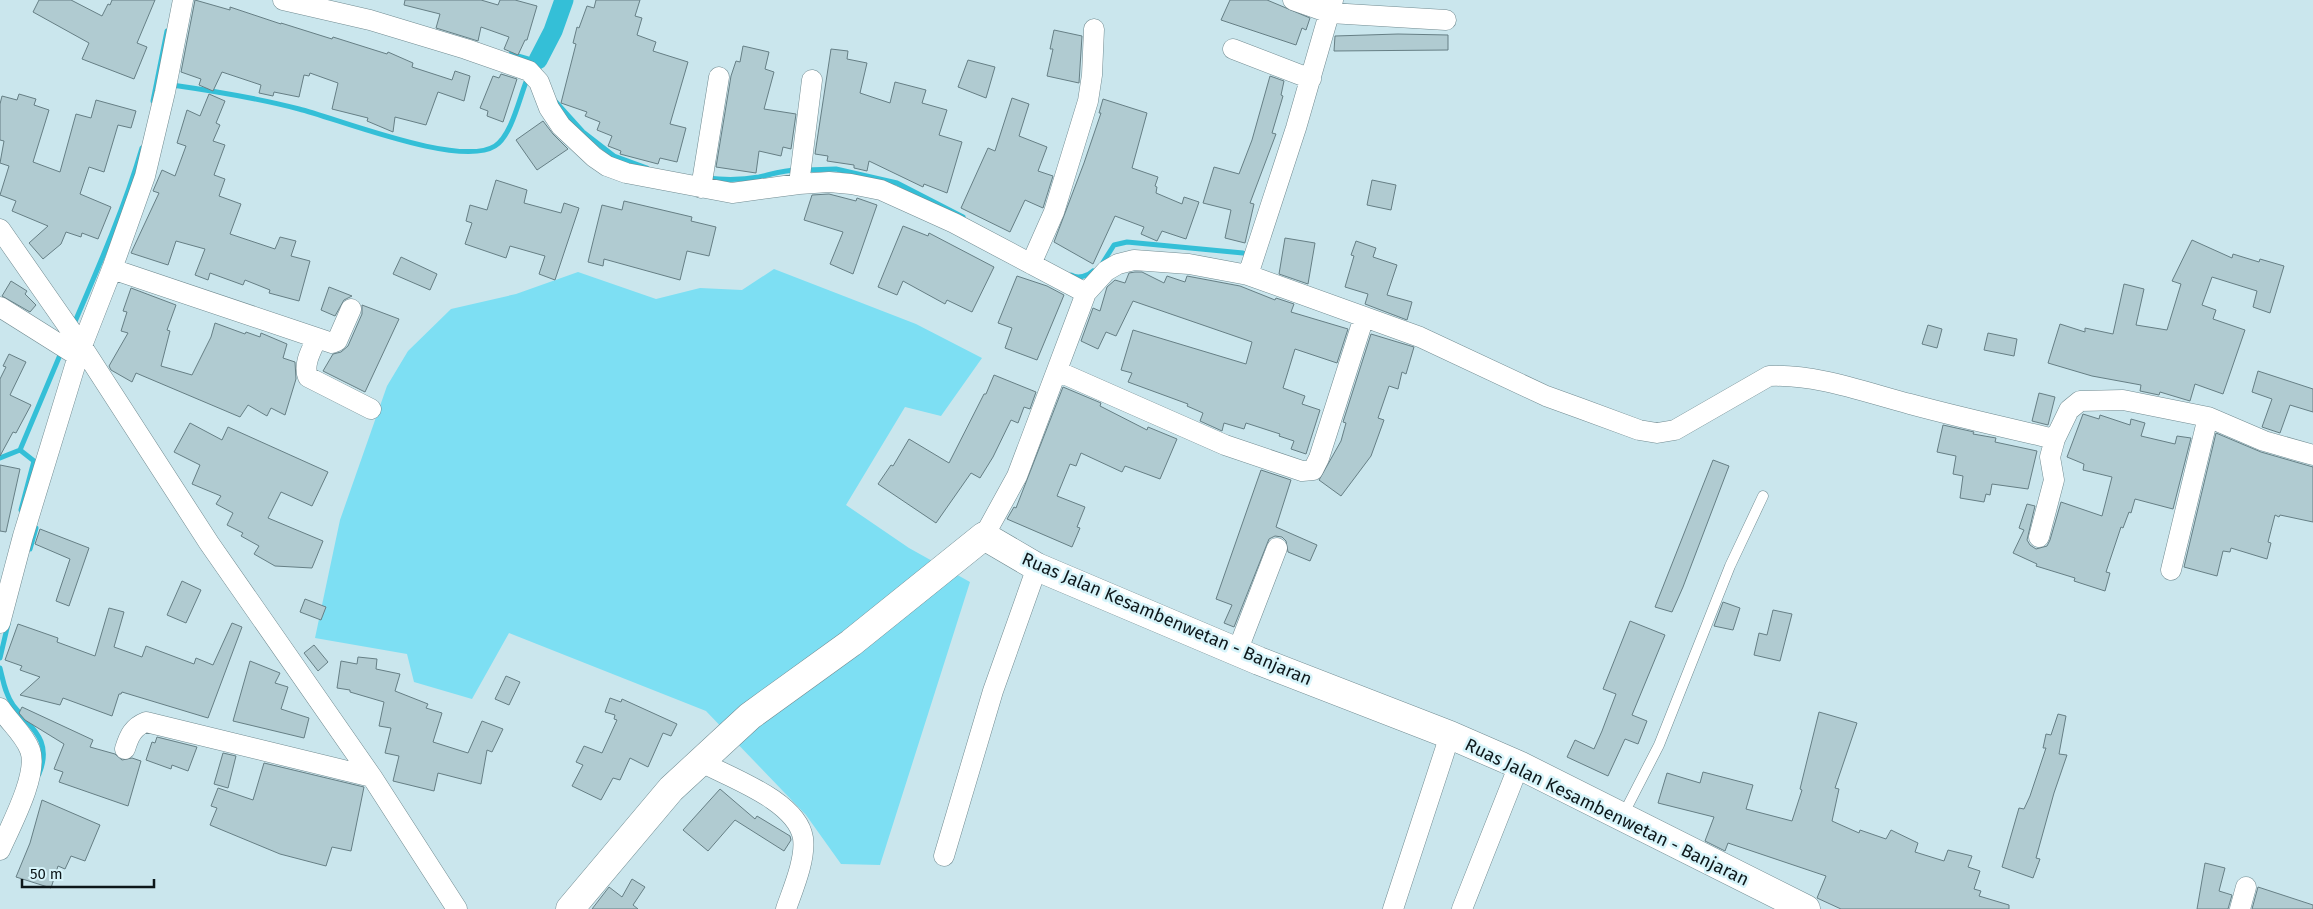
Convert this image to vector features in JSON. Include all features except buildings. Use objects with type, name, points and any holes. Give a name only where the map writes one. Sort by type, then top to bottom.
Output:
[{"type":"main road","name":"Ruas Jalan Kesambenwetan - Banjaran","points":[[984,536],[1037,567],[1237,652],[1450,735],[1519,765],[1806,909]]},
{"type":"main road","points":[[570,909],[671,789],[750,716],[851,643],[984,536]]},
{"type":"street","points":[[0,623],[23,536],[80,352],[145,176],[165,92],[183,0]]},
{"type":"street","points":[[283,0],[370,20],[516,65],[529,71],[539,82],[549,108],[561,126],[607,166],[626,173],[732,193],[799,184],[851,184],[881,190],[954,222],[1086,293]]},
{"type":"street","points":[[1292,0],[1446,20]]},
{"type":"street","points":[[1248,275],[1312,79],[1331,6]]},
{"type":"street","points":[[1031,264],[1054,212],[1088,101],[1092,75],[1094,29]]},
{"type":"street","points":[[1233,49],[1312,79]]},
{"type":"street","points":[[701,188],[720,77]]},
{"type":"street","points":[[799,184],[812,80]]},
{"type":"street","points":[[0,229],[80,352],[209,543],[372,777],[457,909]]},
{"type":"street","points":[[984,536],[1017,476],[1086,293],[1106,271],[1118,264],[1134,260],[1190,264],[1248,275],[1420,337],[1546,396],[1639,430],[1658,433],[1675,430],[1769,376],[1784,375],[1808,377],[1917,406],[2055,439]]},
{"type":"street","points":[[112,269],[332,343],[337,341],[351,309]]},
{"type":"street","points":[[0,307],[80,352]]},
{"type":"street","points":[[1057,371],[1225,445],[1302,471],[1314,470],[1364,317]]},
{"type":"street","points":[[317,338],[306,363],[305,370],[308,377],[371,409]]},
{"type":"street","points":[[2039,537],[2054,480],[2050,457],[2055,439],[2070,410],[2080,401],[2123,400],[2208,417],[2264,441],[2313,455]]},
{"type":"street","points":[[2171,570],[2208,417]]},
{"type":"street","points":[[1237,652],[1277,548]]},
{"type":"street","points":[[944,856],[993,691],[1037,567]]},
{"type":"street","points":[[0,708],[24,739],[30,751],[32,764],[16,812],[0,850]]},
{"type":"street","points":[[125,748],[130,734],[138,725],[146,722],[372,777]]},
{"type":"street","points":[[1393,909],[1450,735]]},
{"type":"street","points":[[701,762],[780,803],[797,820],[803,839],[799,872],[786,909]]},
{"type":"street","points":[[1462,909],[1519,765]]},
{"type":"street","points":[[2240,909],[2246,887]]},
{"type":"lane","points":[[1622,817],[1659,745],[1730,566],[1763,496]]},
{"type":"shaded area","points":[[774,269],[916,324],[982,358],[941,416],[905,407],[846,505],[909,548],[970,582],[880,865],[841,864],[806,815],[706,711],[509,633],[472,699],[414,682],[407,654],[315,638],[340,520],[387,386],[408,351],[451,309],[516,294],[578,272],[656,299],[700,288],[742,290]]},
{"type":"waterway","points":[[538,60],[553,31],[564,0]]},
{"type":"waterway","points":[[153,101],[167,31]]},
{"type":"waterway","points":[[511,54],[528,59],[533,64]]},
{"type":"waterway","points":[[172,85],[236,95],[283,105],[428,147],[455,151],[478,151],[495,146],[506,134],[526,82]]},
{"type":"waterway","points":[[555,101],[583,132],[614,156],[647,168]]},
{"type":"waterway","points":[[74,324],[102,259],[142,148]]},
{"type":"waterway","points":[[806,170],[836,169],[897,183],[963,217]]},
{"type":"waterway","points":[[707,178],[746,179],[783,171],[798,170]]},
{"type":"waterway","points":[[1102,264],[1114,245],[1127,242],[1243,253]]},
{"type":"waterway","points":[[1071,275],[1083,276],[1093,271]]},
{"type":"waterway","points":[[0,458],[20,450],[60,355]]},
{"type":"waterway","points":[[20,450],[34,461],[21,510]]},
{"type":"waterway","points":[[30,549],[36,528]]},
{"type":"waterway","points":[[0,658],[8,624]]},
{"type":"waterway","points":[[0,668],[10,701],[33,728],[42,743],[43,762],[39,774]]}]
